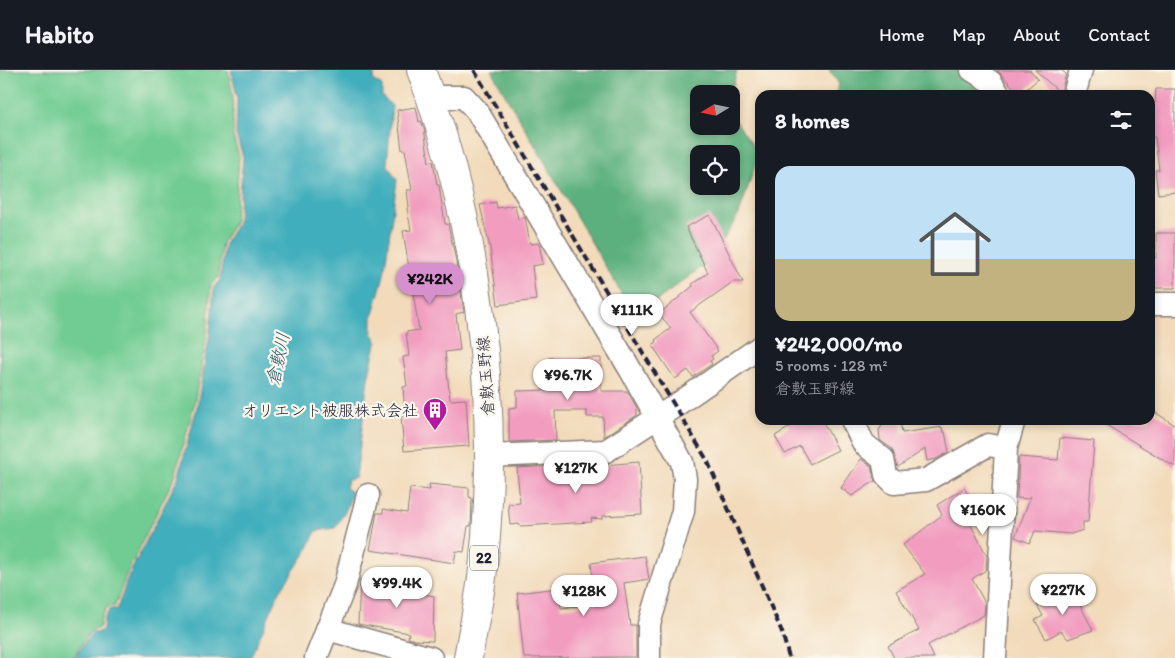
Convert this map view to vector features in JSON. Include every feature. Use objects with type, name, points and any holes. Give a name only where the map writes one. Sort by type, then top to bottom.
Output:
[{"type":"main road","name":"倉敷玉野線","points":[[421,70],[446,144],[461,206],[481,316],[490,484],[483,570],[468,658]]},
{"type":"street","points":[[972,70],[991,82],[996,90]]},
{"type":"street","points":[[1075,90],[1081,70]]},
{"type":"street","points":[[430,97],[464,97],[477,111],[630,369],[682,462],[685,479],[683,511],[649,624],[649,658]]},
{"type":"street","points":[[1155,304],[1175,304]]},
{"type":"street","points":[[489,456],[606,451],[755,350]]},
{"type":"street","points":[[854,425],[864,444],[883,460],[886,475],[894,484],[926,480],[988,445],[1006,448]]},
{"type":"street","points":[[995,658],[1006,448],[1013,425]]},
{"type":"street","points":[[316,658],[345,585],[368,495]]},
{"type":"street","points":[[327,629],[432,658]]},
{"type":"green space","points":[[0,70],[228,70],[233,97],[233,136],[239,156],[235,221],[222,243],[218,278],[211,285],[207,333],[194,405],[175,476],[127,573],[115,606],[107,607],[101,618],[100,627],[89,633],[72,658],[0,658]]},
{"type":"green space","points":[[491,70],[737,70],[733,85],[690,85],[690,135],[740,135],[740,127],[755,148],[755,166],[739,214],[710,261],[635,317]]},
{"type":"green space","points":[[829,70],[958,70],[980,83],[983,90],[837,90],[839,84]]},
{"type":"water","name":"倉敷川","points":[[231,70],[375,70],[373,80],[382,86],[382,96],[392,106],[387,164],[397,180],[384,275],[372,318],[372,333],[377,340],[368,378],[356,478],[348,480],[346,488],[352,493],[346,510],[335,528],[316,531],[306,552],[280,591],[250,658],[74,658],[90,635],[103,630],[104,619],[110,609],[117,609],[129,575],[178,478],[197,407],[210,332],[214,287],[220,280],[225,243],[238,222],[243,157],[236,135],[237,97]]},
{"type":"building","points":[[997,70],[1030,70],[1038,79],[1026,90],[1015,90]]},
{"type":"building","points":[[1035,70],[1061,70],[1066,74],[1062,88],[1057,90]]},
{"type":"building","points":[[1156,89],[1175,89],[1175,192],[1158,194],[1155,170],[1159,170],[1155,137]]},
{"type":"building","points":[[416,107],[419,122],[421,121],[424,128],[429,162],[433,161],[437,185],[439,185],[445,224],[448,224],[455,256],[464,312],[456,314],[460,350],[445,352],[450,400],[466,399],[469,446],[404,451],[401,416],[405,416],[403,387],[407,386],[403,357],[409,356],[406,332],[419,330],[403,231],[411,230],[407,208],[409,207],[407,190],[412,190],[405,150],[402,150],[397,110]]},
{"type":"building","points":[[496,202],[497,208],[515,205],[518,219],[525,217],[530,244],[539,243],[543,264],[532,266],[536,300],[498,305],[490,248],[480,205]]},
{"type":"building","points":[[710,215],[743,282],[733,282],[690,312],[718,351],[711,356],[713,359],[710,361],[712,364],[693,377],[688,370],[675,379],[652,345],[657,342],[655,340],[671,328],[659,314],[693,286],[692,284],[708,273],[686,227]]},
{"type":"building","points":[[1156,233],[1175,233],[1175,288],[1155,288]]},
{"type":"building","points":[[549,358],[601,358],[601,391],[627,391],[637,408],[637,415],[604,437],[603,417],[587,417],[587,411],[555,411],[556,440],[509,442],[509,408],[517,407],[517,391],[549,390]]},
{"type":"building","points":[[1155,412],[1175,425],[1175,467],[1106,425],[1155,425]]},
{"type":"building","points":[[789,425],[825,425],[838,450],[810,464],[800,446],[785,454],[775,436],[790,427]]},
{"type":"building","points":[[882,425],[901,425],[902,433],[942,427],[943,432],[945,432],[949,452],[936,459],[927,461],[925,449],[898,467],[892,449],[880,440],[879,430]]},
{"type":"building","points":[[1060,438],[1094,441],[1088,522],[1083,522],[1083,530],[1071,534],[1035,531],[1030,543],[1015,537],[1031,496],[1027,499],[1017,498],[1019,457],[1058,460]]},
{"type":"building","points":[[861,459],[871,466],[875,481],[852,496],[841,488]]},
{"type":"building","points":[[639,462],[642,514],[602,516],[602,519],[591,518],[592,522],[510,525],[508,504],[520,503],[517,468],[557,466],[557,469]]},
{"type":"building","points":[[429,484],[469,488],[469,497],[472,498],[471,526],[468,526],[464,552],[456,551],[454,563],[370,550],[377,513],[383,513],[383,509],[407,513],[410,488],[430,490]]},
{"type":"building","points":[[964,488],[989,526],[967,517],[987,556],[986,570],[972,579],[985,603],[984,615],[928,645],[934,658],[894,658],[888,646],[919,630],[896,591],[925,574],[903,545],[942,515],[937,505]]},
{"type":"building","points":[[645,556],[649,579],[624,583],[630,625],[636,625],[636,657],[524,658],[517,593],[558,588],[561,608],[596,604],[591,563]]},
{"type":"building","points":[[360,580],[425,589],[424,594],[434,596],[433,641],[415,640],[408,638],[409,633],[358,624]]},
{"type":"building","points":[[1070,586],[1093,630],[1068,639],[1061,631],[1046,639],[1035,620],[1043,616],[1037,605]]},
{"type":"railway","points":[[474,70],[707,460],[782,632],[789,658]]},
{"type":"place","name":"オリエント被服株式会社","points":[[435,431]]}]
